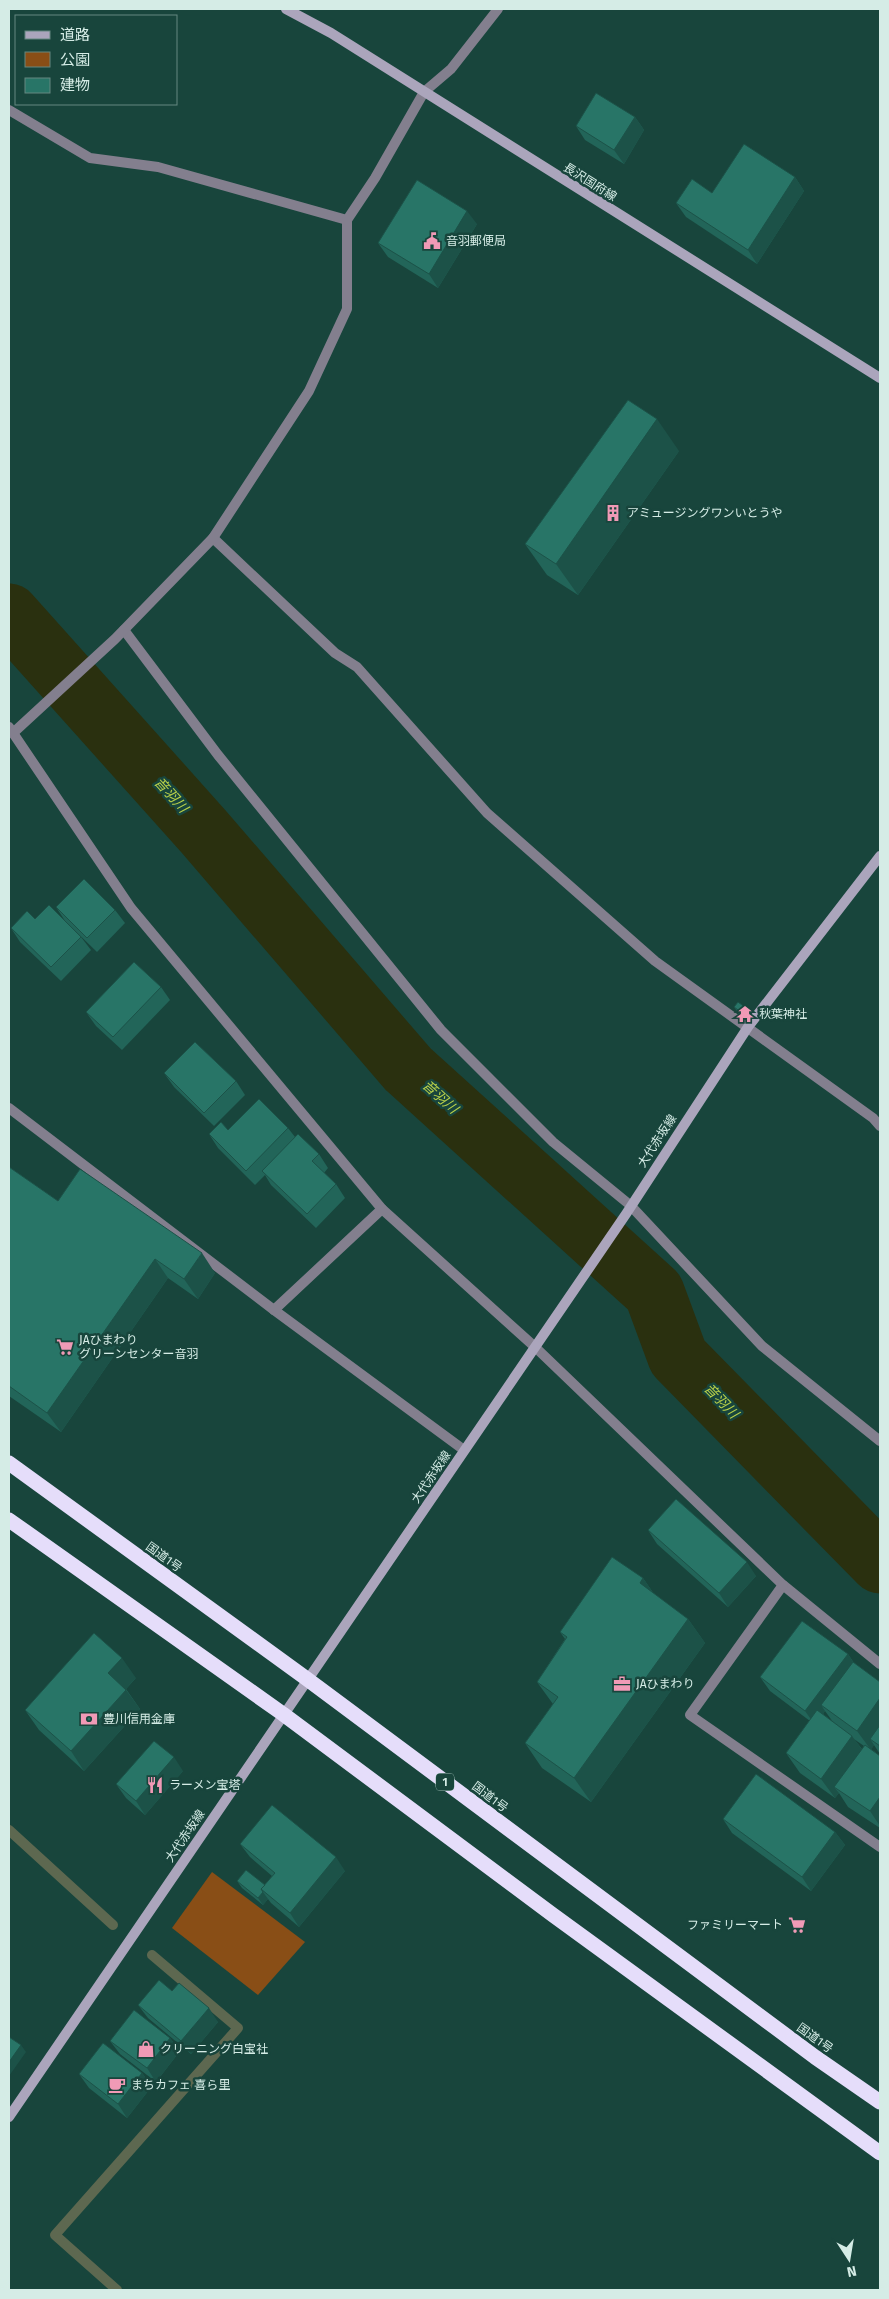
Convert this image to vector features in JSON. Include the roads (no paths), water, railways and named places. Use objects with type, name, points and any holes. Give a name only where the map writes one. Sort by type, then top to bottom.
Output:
[{"type":"highway","name":"国道1号","points":[[9,1463],[307,1679],[807,2051],[880,2102]]},
{"type":"highway","points":[[9,1520],[284,1714],[553,1915],[880,2153]]},
{"type":"main road","name":"長沢国府線","points":[[286,9],[331,33],[880,378]]},
{"type":"main road","name":"大代赤坂線","points":[[9,2117],[628,1210],[748,1027],[880,856]]},
{"type":"street","points":[[498,9],[451,69],[424,92],[375,178],[347,220],[347,309],[309,391],[213,538],[115,639],[25,723],[11,730],[131,908],[382,1209],[535,1347],[783,1585],[880,1664]]},
{"type":"street","points":[[9,110],[90,158],[158,167],[347,220]]},
{"type":"street","points":[[213,538],[335,653],[357,667],[488,813],[655,961],[873,1118],[880,1126]]},
{"type":"street","points":[[124,630],[218,755],[440,1030],[553,1142],[628,1210],[762,1346],[880,1441]]},
{"type":"street","points":[[9,1108],[274,1310],[464,1450]]},
{"type":"street","points":[[274,1310],[382,1209]]},
{"type":"street","points":[[783,1585],[690,1715],[880,1847]]},
{"type":"waterway","name":"音羽川","points":[[9,614],[204,832],[408,1069],[654,1292],[678,1357],[880,1563]]},
{"type":"waterway","points":[[9,1830],[113,1925]]},
{"type":"waterway","points":[[117,2290],[55,2235],[238,2028],[152,1955]]},
{"type":"place","name":"音羽郵便局","points":[[432,241]]},
{"type":"place","name":"アミュージングワンいとうや","points":[[613,513]]},
{"type":"place","name":"秋葉神社","points":[[745,1014]]},
{"type":"place","name":"JAひまわり グリーンセンター音羽","points":[[65,1347]]},
{"type":"place","name":"JAひまわり","points":[[622,1684]]},
{"type":"place","name":"豊川信用金庫","points":[[89,1719]]},
{"type":"place","name":"ラーメン宝塔","points":[[155,1785]]},
{"type":"place","name":"ファミリーマート","points":[[797,1925]]},
{"type":"place","name":"クリーニング白宝社","points":[[146,2049]]},
{"type":"place","name":"まちカフェ 喜ら里","points":[[117,2085]]}]
